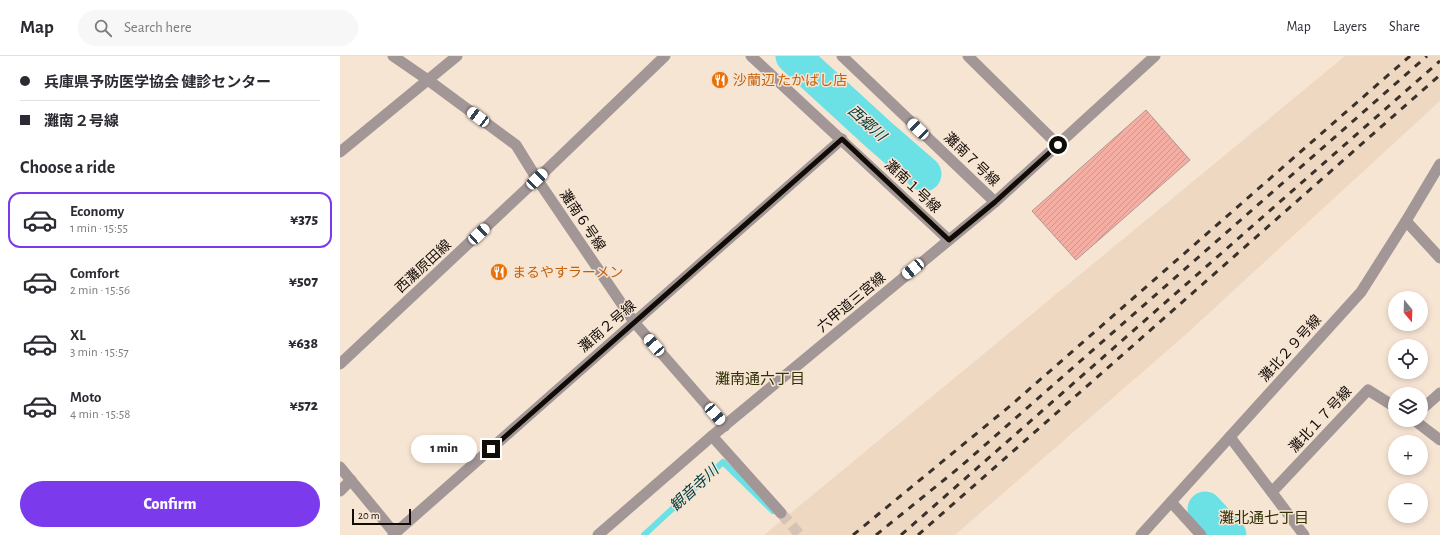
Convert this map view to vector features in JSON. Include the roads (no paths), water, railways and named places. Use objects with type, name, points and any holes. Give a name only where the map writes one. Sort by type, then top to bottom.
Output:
[{"type":"street","name":"灘南６号線","points":[[392,56],[428,80],[516,145],[537,179],[634,322],[725,426]]},
{"type":"street","points":[[340,152],[457,56]]},
{"type":"street","name":"西灘原田線","points":[[340,364],[537,179],[664,56]]},
{"type":"street","name":"灘南１号線","points":[[751,56],[949,240]]},
{"type":"street","name":"灘南７号線","points":[[842,56],[995,202]]},
{"type":"street","points":[[968,56],[1058,145]]},
{"type":"street","name":"六甲道三宮線","points":[[598,535],[712,436],[995,202],[1155,56]]},
{"type":"street","name":"灘南２号線","points":[[395,535],[842,139]]},
{"type":"street","name":"灘北２９号線","points":[[1141,535],[1360,292],[1406,221],[1440,164]]},
{"type":"street","points":[[1406,221],[1440,258]]},
{"type":"street","name":"灘北１７号線","points":[[1272,492],[1368,390],[1388,403]]},
{"type":"street","points":[[1428,404],[1440,393]]},
{"type":"street","points":[[1423,427],[1440,440]]},
{"type":"street","points":[[712,436],[781,513]]},
{"type":"street","points":[[1230,437],[1304,535]]},
{"type":"street","points":[[340,467],[395,535]]},
{"type":"street","points":[[340,491],[351,480]]},
{"type":"street","points":[[1171,502],[1201,535]]},
{"type":"waterway","name":"西郷川","points":[[793,56],[924,174]]},
{"type":"waterway","name":"観音寺川","points":[[644,535],[723,462],[773,511]]},
{"type":"waterway","name":"西郷川","points":[[1205,509],[1229,535]]},
{"type":"tunnel","points":[[781,513],[800,535]]},
{"type":"railway","points":[[853,535],[1010,406],[1410,56]]},
{"type":"railway","points":[[876,535],[960,467],[1427,56]]},
{"type":"railway","points":[[901,535],[1440,61]]},
{"type":"railway","points":[[918,535],[1440,75]]},
{"type":"place","name":"沙蘭辺 たかばし店","points":[[720,80]]},
{"type":"place","name":"まるやすラーメン","points":[[499,272]]},
{"type":"district","name":"灘南通六丁目","points":[[760,379]]},
{"type":"district","name":"灘北通七丁目","points":[[1264,518]]}]
